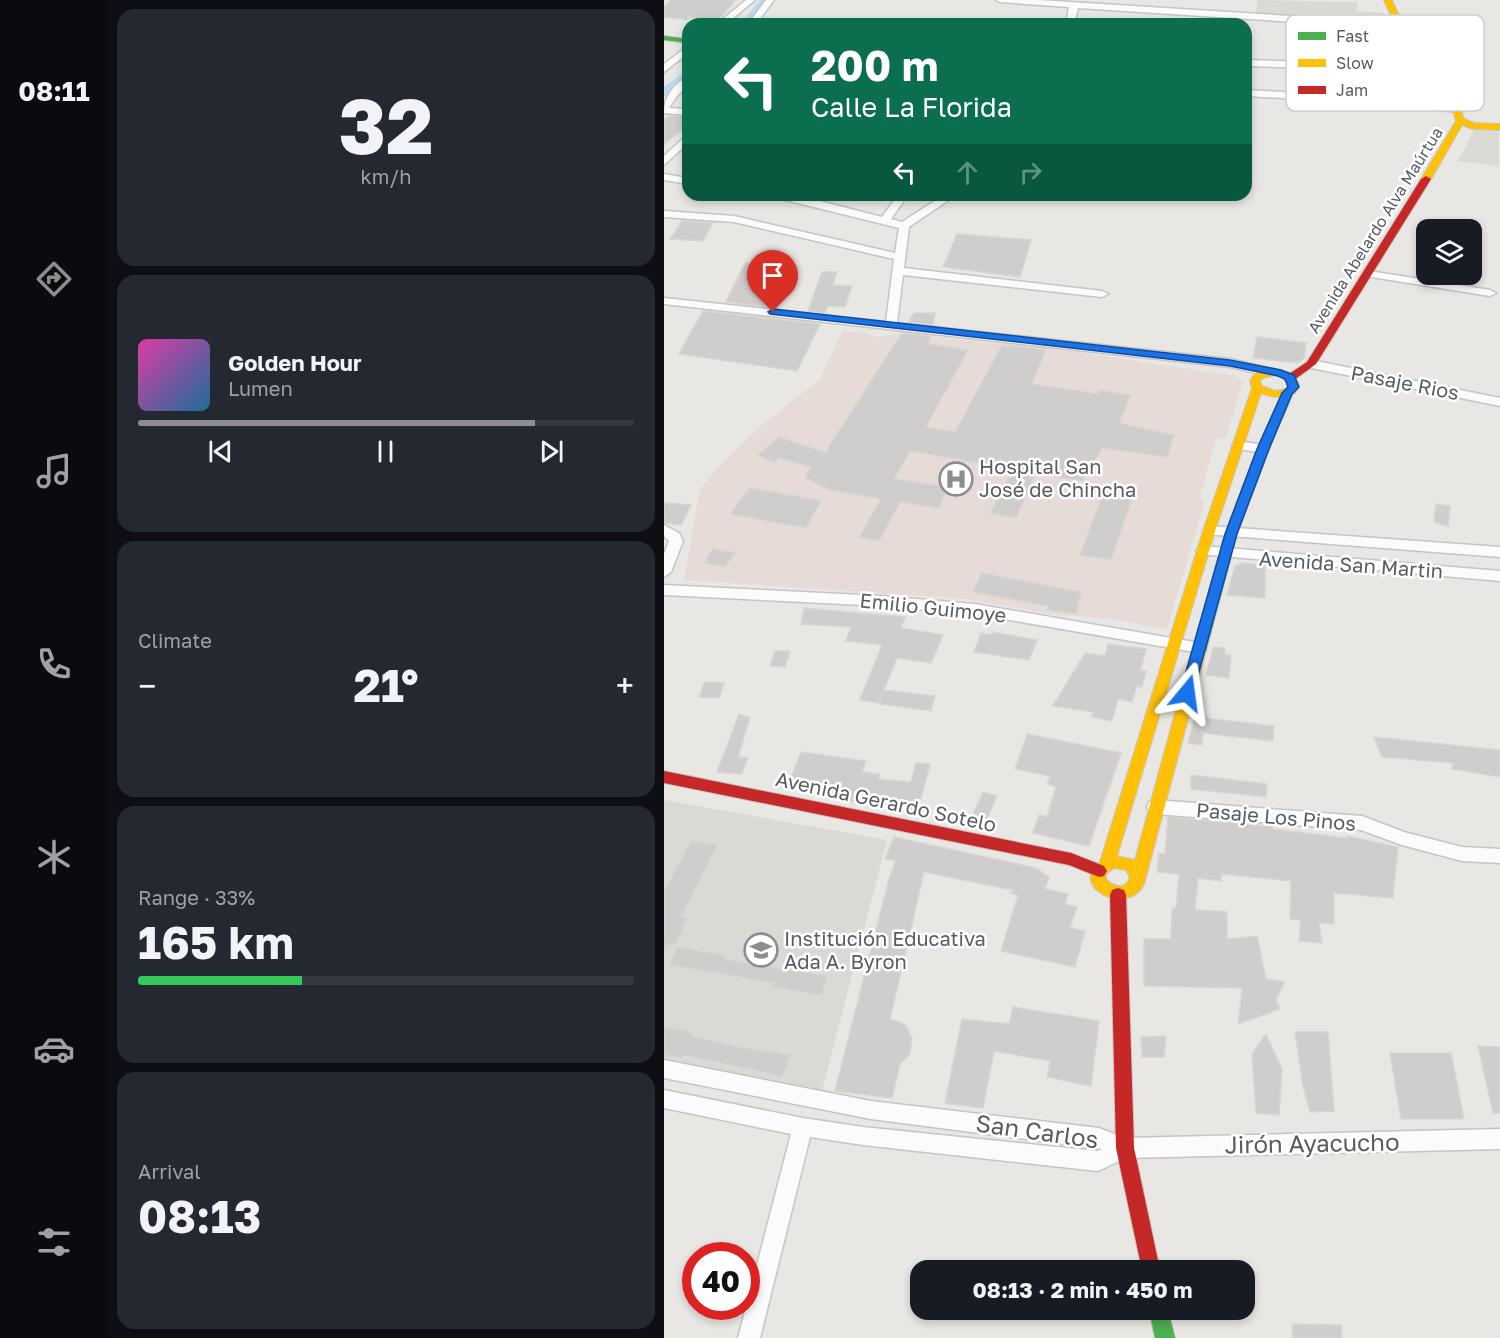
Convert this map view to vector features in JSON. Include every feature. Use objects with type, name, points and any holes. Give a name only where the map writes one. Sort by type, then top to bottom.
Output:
[{"type":"street","points":[[728,18],[751,0]]},
{"type":"street","points":[[756,18],[770,0]]},
{"type":"street","points":[[1000,0],[1286,19]]},
{"type":"street","name":"Avenida Abelardo Alva Maúrtua","points":[[1388,0],[1388,7],[1393,15]]},
{"type":"street","points":[[1071,18],[1074,5]]},
{"type":"street","points":[[664,39],[682,45]]},
{"type":"street","points":[[664,50],[682,48]]},
{"type":"street","points":[[664,69],[682,52]]},
{"type":"street","points":[[1252,63],[1286,65]]},
{"type":"street","points":[[682,86],[673,94],[664,109],[682,111]]},
{"type":"street","points":[[1252,93],[1286,95]]},
{"type":"street","points":[[1435,111],[1500,119]]},
{"type":"street","name":"Avenida Abelardo Alva Maúrtua","points":[[1290,378],[1311,364],[1369,274],[1458,115],[1456,111]]},
{"type":"street","points":[[1458,115],[1473,126],[1500,127]]},
{"type":"street","points":[[664,162],[682,143]]},
{"type":"street","points":[[664,177],[682,180]]},
{"type":"street","points":[[816,201],[904,226]]},
{"type":"street","points":[[884,221],[899,201]]},
{"type":"street","points":[[891,324],[899,271],[898,257],[904,226],[942,201]]},
{"type":"street","points":[[664,214],[734,219],[898,257]]},
{"type":"street","points":[[899,271],[1102,294]]},
{"type":"street","points":[[1369,274],[1490,293]]},
{"type":"street","points":[[664,301],[891,324],[1230,363],[1281,373],[1290,378],[1294,384],[1263,449],[1231,534],[1155,807],[1136,884],[1133,888],[1118,895],[1100,887],[1098,882],[1176,642],[1209,531],[1257,388],[1256,378],[1269,372]]},
{"type":"street","name":"Pasaje Rios","points":[[1311,364],[1500,402]]},
{"type":"street","points":[[1257,388],[1271,395],[1288,393]]},
{"type":"street","points":[[1238,445],[1263,449]]},
{"type":"street","points":[[664,530],[674,536],[676,541],[664,572]]},
{"type":"street","name":"Avenida San Martin","points":[[1209,531],[1500,552]]},
{"type":"street","name":"Avenida San Martin","points":[[1203,551],[1226,555],[1500,576]]},
{"type":"street","name":"Emilio Guimoye","points":[[664,590],[938,605],[1176,642],[1200,648]]},
{"type":"street","name":"Avenida Gerardo Sotelo","points":[[664,777],[1103,867]]},
{"type":"street","name":"Pasaje Los Pinos","points":[[1155,807],[1362,823],[1402,838],[1462,854],[1500,856]]},
{"type":"street","points":[[1103,867],[1125,862],[1135,869],[1137,874]]},
{"type":"street","points":[[1118,895],[1125,1148],[1149,1260]]},
{"type":"street","name":"San Carlos","points":[[664,1069],[871,1110],[1099,1138],[1125,1148]]},
{"type":"street","name":"San Carlos","points":[[664,1099],[803,1127],[863,1136],[1098,1161],[1125,1148]]},
{"type":"street","points":[[749,1338],[803,1127]]},
{"type":"street","name":"Jirón Ayacucho","points":[[1125,1148],[1500,1139]]},
{"type":"street","points":[[1161,1320],[1165,1338]]},
{"type":"shaded area","points":[[1258,0],[1357,2],[1357,11],[1384,13],[1384,15],[1286,15],[1286,17],[1255,15]]},
{"type":"shaded area","points":[[1474,130],[1499,132],[1499,166],[1458,161]]},
{"type":"shaded area","name":"Hospital San José de Chincha","points":[[843,331],[866,333],[877,337],[899,334],[1052,348],[1236,376],[1243,382],[1226,437],[1216,440],[1200,496],[1204,504],[1167,629],[1111,619],[1050,614],[967,599],[684,580],[700,489],[762,425],[819,380]]},
{"type":"shaded area","name":"Institución Educativa Ada A. Byron","points":[[664,800],[887,840],[822,1091],[664,1060]]},
{"type":"building","points":[[671,0],[736,0],[720,18],[688,17],[682,19],[664,17],[664,7]]},
{"type":"building","points":[[669,116],[682,117],[682,130],[664,144],[664,120]]},
{"type":"building","points":[[682,221],[713,223],[703,241],[670,239]]},
{"type":"building","points":[[957,234],[1031,240],[1020,277],[943,267]]},
{"type":"building","points":[[745,263],[777,263],[771,278],[791,279],[776,308],[726,302]]},
{"type":"building","points":[[822,272],[837,272],[833,285],[852,286],[845,307],[828,306],[825,313],[808,311]]},
{"type":"building","points":[[703,311],[820,324],[797,371],[679,354]]},
{"type":"building","points":[[914,313],[935,313],[933,325],[909,322]]},
{"type":"building","points":[[902,333],[930,336],[929,344],[968,350],[926,427],[955,432],[1002,345],[1046,349],[1032,384],[1098,394],[1099,390],[1131,395],[1119,423],[1174,435],[1167,457],[1102,448],[1083,481],[1036,473],[1016,518],[990,513],[1013,469],[910,451],[894,479],[948,487],[939,508],[900,502],[879,541],[859,537],[881,499],[830,490],[805,478],[811,467],[779,458],[774,463],[758,455],[779,437],[827,453],[829,446]]},
{"type":"building","points":[[1257,337],[1306,343],[1304,358],[1298,363],[1253,358]]},
{"type":"building","points":[[750,488],[821,501],[806,528],[730,514]]},
{"type":"building","points":[[1103,493],[1132,498],[1111,560],[1080,555]]},
{"type":"building","points":[[664,503],[691,505],[681,525],[664,523]]},
{"type":"building","points":[[1436,504],[1450,506],[1448,526],[1434,522]]},
{"type":"building","points":[[713,548],[735,553],[725,567],[705,563]]},
{"type":"building","points":[[1243,563],[1265,565],[1265,598],[1227,595],[1235,566]]},
{"type":"building","points":[[982,573],[1081,592],[1076,614],[1047,610],[1048,606],[973,592]]},
{"type":"building","points":[[804,608],[905,617],[901,628],[943,635],[931,663],[897,658],[884,690],[935,696],[931,711],[879,704],[883,692],[878,703],[860,700],[882,645],[846,641],[851,627],[801,624]]},
{"type":"building","points":[[992,632],[1037,640],[1029,660],[974,652],[981,633],[991,635]]},
{"type":"building","points":[[1108,644],[1146,649],[1141,670],[1146,671],[1142,687],[1137,686],[1132,702],[1118,699],[1112,721],[1092,717],[1093,712],[1053,706],[1085,653],[1105,656]]},
{"type":"building","points":[[1213,647],[1225,648],[1225,655],[1231,655],[1229,678],[1206,675]]},
{"type":"building","points":[[775,651],[790,651],[785,667],[770,666]]},
{"type":"building","points":[[705,682],[724,683],[719,698],[699,697]]},
{"type":"building","points":[[739,714],[750,718],[738,757],[748,758],[742,774],[717,772]]},
{"type":"building","points":[[1195,717],[1274,726],[1273,741],[1203,733],[1202,745],[1188,743]]},
{"type":"building","points":[[1027,734],[1121,753],[1089,846],[1033,833],[1039,815],[1047,817],[1056,787],[1047,784],[1050,776],[1015,769]]},
{"type":"building","points":[[1374,737],[1500,750],[1500,777],[1452,769],[1453,763],[1382,757]]},
{"type":"building","points":[[801,752],[866,761],[862,772],[880,774],[878,779],[911,782],[916,763],[930,764],[918,810],[850,801],[851,799],[838,797],[842,786],[790,780]]},
{"type":"building","points":[[1191,775],[1267,784],[1266,797],[1191,789]]},
{"type":"building","points":[[983,792],[997,796],[985,824],[970,821]]},
{"type":"building","points":[[1168,817],[1272,826],[1272,829],[1347,838],[1347,836],[1398,847],[1393,898],[1334,893],[1334,924],[1319,923],[1322,943],[1299,941],[1301,920],[1290,919],[1291,881],[1222,874],[1221,881],[1198,878],[1195,910],[1227,912],[1227,939],[1257,936],[1266,979],[1285,982],[1276,999],[1280,1009],[1238,1024],[1242,988],[1144,986],[1144,939],[1171,939],[1172,908],[1176,908],[1179,874],[1157,872],[1159,853],[1165,854]]},
{"type":"building","points":[[894,837],[1036,868],[1049,877],[1045,889],[1068,894],[1065,904],[1077,907],[1070,928],[1085,931],[1075,967],[1001,951],[1018,895],[1010,893],[1013,890],[924,872],[890,1019],[905,1024],[912,1038],[910,1054],[900,1064],[892,1098],[835,1091],[890,875],[896,861],[885,859]]},
{"type":"building","points":[[691,840],[717,845],[681,917],[687,918],[676,945],[668,944],[664,952],[664,892]]},
{"type":"building","points":[[677,947],[726,955],[724,959],[828,976],[821,995],[772,987],[774,983],[669,965]]},
{"type":"building","points":[[1013,1007],[1099,1021],[1091,1086],[1047,1077],[1050,1061],[994,1051],[983,1108],[945,1103],[962,1019],[1009,1024]]},
{"type":"building","points":[[664,1027],[693,1032],[691,1036],[739,1047],[791,1055],[782,1076],[684,1055],[683,1058],[664,1055]]},
{"type":"building","points":[[1295,1032],[1328,1032],[1334,1111],[1310,1112],[1303,1086]]},
{"type":"building","points":[[1266,1034],[1282,1069],[1279,1115],[1256,1113],[1252,1054]]},
{"type":"building","points":[[1166,1036],[1164,1057],[1142,1057],[1141,1037]]},
{"type":"building","points":[[1478,1046],[1500,1047],[1500,1113],[1493,1113]]},
{"type":"building","points":[[1390,1053],[1451,1053],[1464,1119],[1401,1119]]},
{"type":"building","points":[[1292,1324],[1342,1325],[1341,1338],[1293,1338]]},
{"type":"waterway","points":[[751,18],[766,0]]},
{"type":"waterway","points":[[664,93],[682,77]]},
{"type":"traffic: fast","points":[[664,38],[682,40]]},
{"type":"traffic: fast","points":[[1199,651],[1231,534],[1263,449],[1288,393]]},
{"type":"traffic: fast","points":[[1161,1320],[1165,1338]]},
{"type":"traffic: slow","points":[[1388,0],[1394,15]]},
{"type":"traffic: slow","points":[[1426,179],[1460,121],[1457,111]]},
{"type":"traffic: slow","points":[[1460,121],[1473,126],[1500,127]]},
{"type":"traffic: slow","points":[[1275,372],[1286,375],[1294,384],[1291,391],[1274,395],[1257,388],[1255,381],[1259,375],[1275,372]]},
{"type":"traffic: slow","points":[[1107,863],[1209,531],[1257,388]]},
{"type":"traffic: slow","points":[[1137,874],[1131,865],[1112,861],[1099,871],[1098,881],[1106,890],[1116,893],[1126,891],[1136,884],[1199,651]]},
{"type":"traffic: jam","points":[[1290,378],[1311,364],[1426,179]]},
{"type":"traffic: jam","points":[[664,777],[1071,859],[1099,871]]},
{"type":"traffic: jam","points":[[1118,895],[1125,1148],[1149,1260]]},
{"type":"place","name":"Hospital San José de Chincha","points":[[956,479]]},
{"type":"place","name":"Institución Educativa Ada A. Byron","points":[[761,950]]},
{"type":"route","points":[[773,312],[1230,363],[1281,373],[1290,378],[1294,387],[1288,393],[1263,449],[1231,534],[1187,693]]}]
